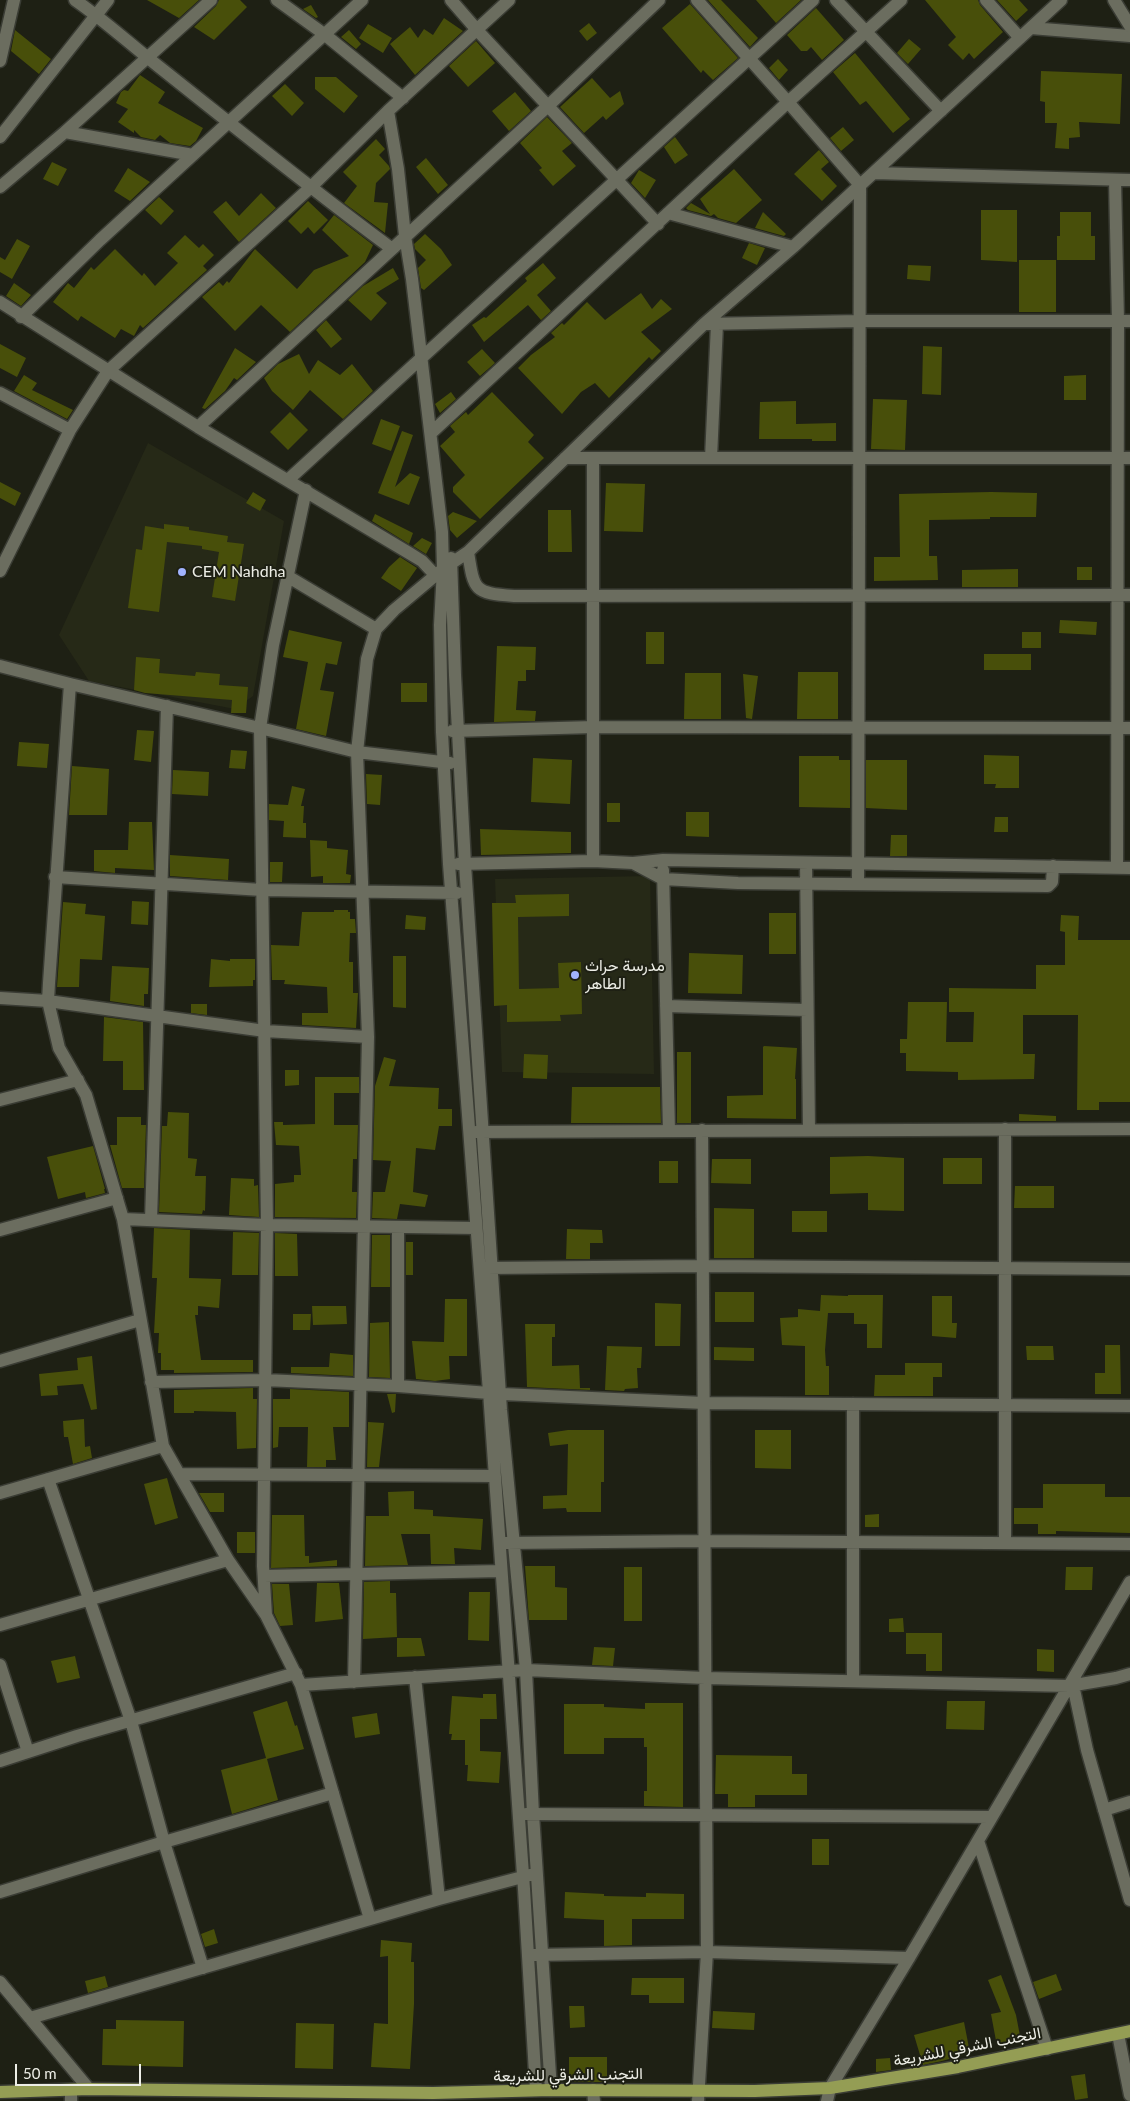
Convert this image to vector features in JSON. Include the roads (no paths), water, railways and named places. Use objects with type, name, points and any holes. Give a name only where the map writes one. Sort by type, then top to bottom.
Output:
[{"type":"main road","name":"التجنب الشرقي للشريعة","points":[[0,2092],[71,2095],[88,2089],[433,2093],[504,2096],[536,2090],[551,2090],[593,2095],[829,2095],[1124,2032]]},
{"type":"street","points":[[0,61],[14,0]]},
{"type":"street","points":[[75,0],[391,248]]},
{"type":"street","points":[[0,137],[108,0]]},
{"type":"street","points":[[0,187],[65,132],[211,0]]},
{"type":"street","points":[[277,0],[324,34],[403,98]]},
{"type":"street","points":[[21,317],[100,240],[362,0]]},
{"type":"street","points":[[451,0],[658,224]]},
{"type":"street","points":[[0,571],[70,430],[108,371],[311,187],[388,111],[509,0]]},
{"type":"street","points":[[198,427],[549,105],[659,0]]},
{"type":"street","points":[[697,0],[860,185],[858,458],[860,727],[858,883]]},
{"type":"street","points":[[289,479],[813,0]]},
{"type":"street","points":[[836,0],[941,111]]},
{"type":"street","points":[[431,433],[788,102],[901,0]]},
{"type":"street","points":[[986,0],[1020,38]]},
{"type":"street","points":[[354,1682],[368,1037],[357,752],[367,659],[376,629],[394,610],[468,552],[704,324],[793,247],[1061,0]]},
{"type":"street","points":[[1114,0],[1130,26]]},
{"type":"street","points":[[1031,28],[1130,36]]},
{"type":"street","points":[[388,111],[398,169],[431,433],[455,675],[465,864],[492,1268],[495,1393],[494,1476],[519,1814],[536,2090]]},
{"type":"street","points":[[65,132],[193,156]]},
{"type":"street","points":[[874,173],[1130,180]]},
{"type":"street","points":[[449,864],[594,861],[633,863],[664,860],[1124,868],[1124,321],[1115,180]]},
{"type":"street","points":[[668,213],[793,247]]},
{"type":"street","points":[[0,302],[198,427],[289,479],[422,561],[444,569]]},
{"type":"street","points":[[704,324],[859,321],[1124,321]]},
{"type":"street","points":[[711,458],[717,324]]},
{"type":"street","points":[[1,397],[70,430]]},
{"type":"street","points":[[565,458],[1124,458]]},
{"type":"street","points":[[593,458],[594,861]]},
{"type":"street","points":[[266,1615],[264,1474],[267,1225],[260,728],[273,646],[306,490]]},
{"type":"street","points":[[468,552],[472,581],[476,588],[484,592],[514,596],[1124,596]]},
{"type":"street","points":[[444,569],[440,625],[443,762],[450,893],[479,1268],[495,1393],[502,1410],[526,1670],[536,1872],[551,2090]]},
{"type":"street","points":[[288,576],[376,629]]},
{"type":"street","points":[[0,666],[357,752],[460,763]]},
{"type":"street","points":[[70,684],[55,877],[48,1001],[59,1048],[86,1095],[123,1219],[163,1446],[228,1560],[266,1615],[296,1673],[370,1919]]},
{"type":"street","points":[[151,1220],[167,706]]},
{"type":"street","points":[[442,732],[594,727],[1124,728]]},
{"type":"street","points":[[664,860],[669,1131]]},
{"type":"street","points":[[806,862],[809,1130]]},
{"type":"street","points":[[633,863],[663,879],[738,883],[1048,886],[1052,882],[1052,866]]},
{"type":"street","points":[[55,877],[262,890],[467,893]]},
{"type":"street","points":[[0,998],[48,1001],[265,1030],[368,1037]]},
{"type":"street","points":[[666,1006],[807,1010]]},
{"type":"street","points":[[0,1100],[78,1080]]},
{"type":"street","points":[[1004,1129],[1005,1543]]},
{"type":"street","points":[[469,1132],[1130,1129]]},
{"type":"street","points":[[698,2096],[706,1952],[702,1130]]},
{"type":"street","points":[[0,1230],[117,1198]]},
{"type":"street","points":[[123,1219],[364,1228],[476,1228]]},
{"type":"street","points":[[398,1228],[398,1386]]},
{"type":"street","points":[[479,1268],[703,1266],[1130,1269]]},
{"type":"street","points":[[0,1361],[140,1320]]},
{"type":"street","points":[[151,1382],[265,1380],[704,1403],[1130,1406]]},
{"type":"street","points":[[853,1404],[854,1681]]},
{"type":"street","points":[[0,1493],[163,1446]]},
{"type":"street","points":[[179,1474],[494,1476]]},
{"type":"street","points":[[48,1479],[131,1721],[164,1842],[203,1968]]},
{"type":"street","points":[[499,1543],[704,1541],[1130,1544]]},
{"type":"street","points":[[0,1625],[228,1560]]},
{"type":"street","points":[[264,1576],[501,1571]]},
{"type":"street","points":[[829,2095],[1130,1582]]},
{"type":"street","points":[[0,1665],[28,1752]]},
{"type":"street","points":[[301,1685],[526,1670],[705,1678],[1071,1685],[1130,1674]]},
{"type":"street","points":[[0,1761],[296,1673]]},
{"type":"street","points":[[415,1677],[439,1899]]},
{"type":"street","points":[[1071,1685],[1086,1750],[1130,1900]]},
{"type":"street","points":[[0,1892],[333,1793]]},
{"type":"street","points":[[1104,1810],[1130,1802]]},
{"type":"street","points":[[519,1814],[992,1816]]},
{"type":"street","points":[[978,1841],[1047,2049]]},
{"type":"street","points":[[30,2018],[536,1872]]},
{"type":"street","points":[[528,1956],[706,1952],[909,1958]]},
{"type":"street","points":[[0,1982],[88,2089]]},
{"type":"street","points":[[1124,2032],[1130,2094]]},
{"type":"place","name":"CEM Nahdha","points":[[182,572]]},
{"type":"place","name":"مدرسة حراث الطاهر","points":[[575,975]]}]
